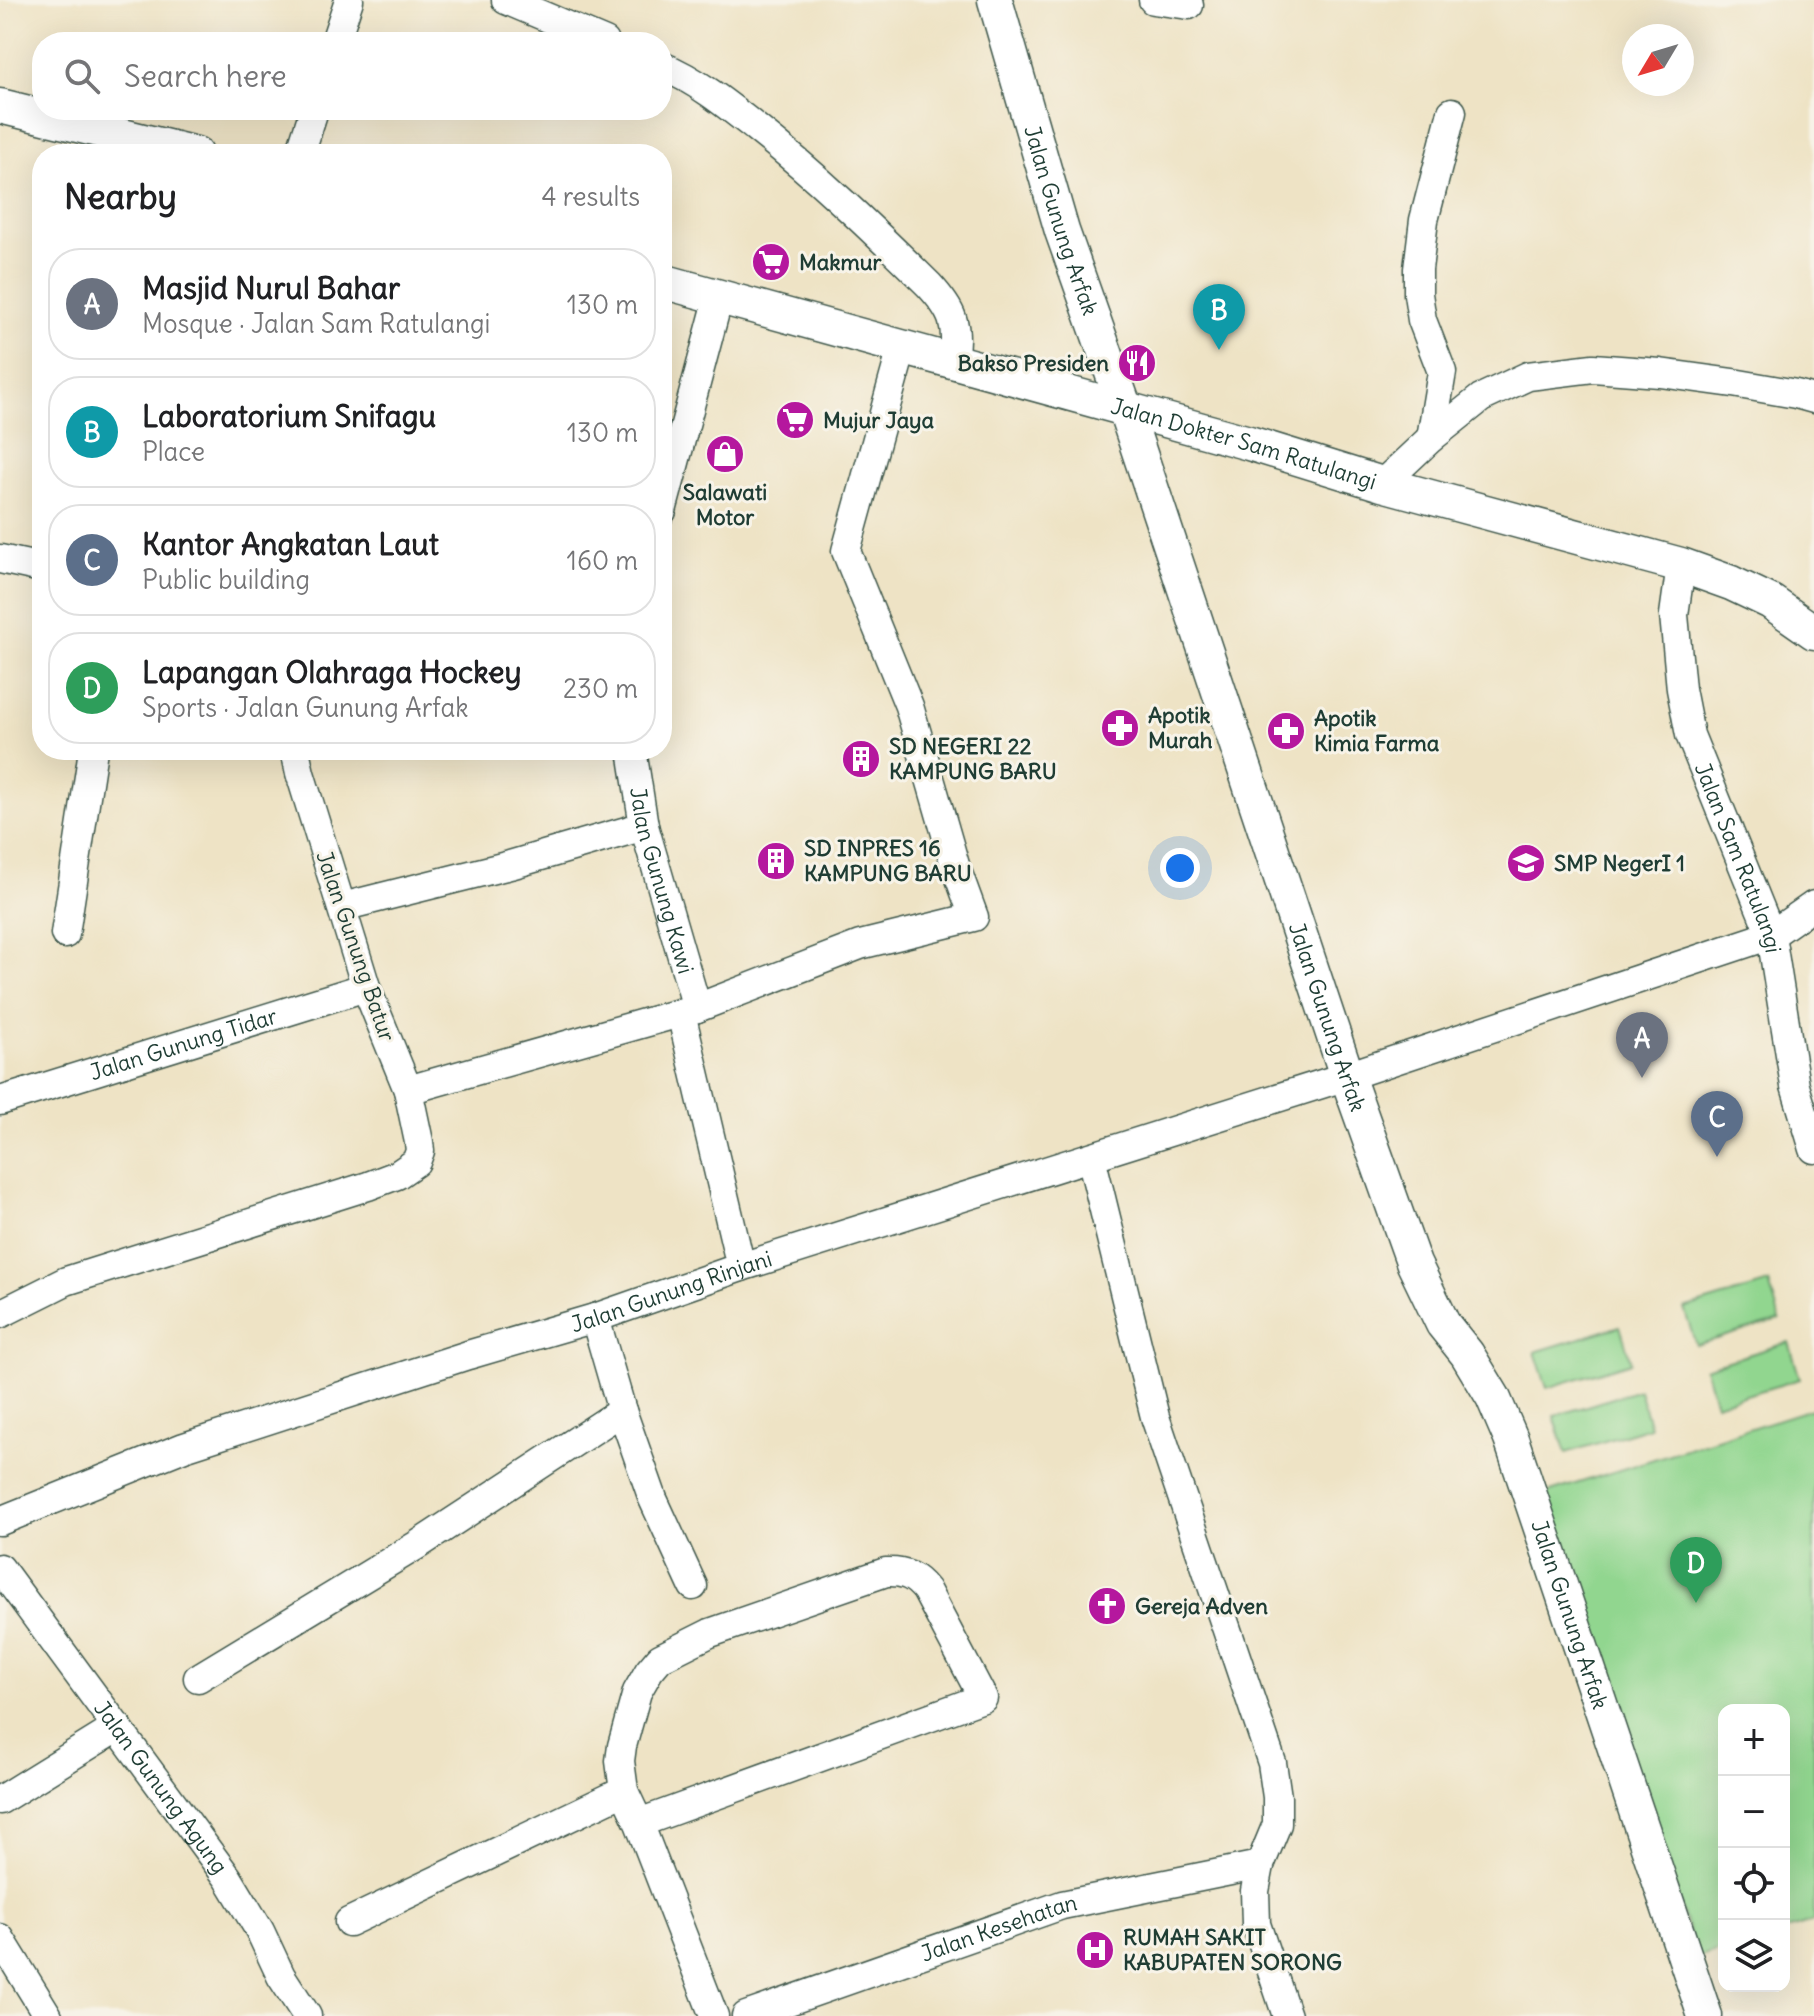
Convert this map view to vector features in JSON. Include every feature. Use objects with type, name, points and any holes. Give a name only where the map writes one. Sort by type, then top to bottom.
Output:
[{"type":"street","points":[[338,32],[349,0]]},
{"type":"street","points":[[506,0],[581,32]]},
{"type":"street","name":"Jalan Gunung Arfak","points":[[995,0],[1062,231],[1125,409],[1347,1076],[1414,1264],[1443,1324],[1467,1354],[1493,1397],[1511,1439],[1705,2016]]},
{"type":"street","points":[[1153,0],[1189,5]]},
{"type":"street","points":[[672,70],[734,110],[786,152],[929,285],[954,320],[956,342],[953,360]]},
{"type":"street","points":[[0,106],[32,114]]},
{"type":"street","points":[[1431,438],[1442,372],[1422,320],[1418,269],[1424,220],[1452,112]]},
{"type":"street","points":[[57,120],[155,144]]},
{"type":"street","points":[[303,144],[311,120]]},
{"type":"street","name":"Jalan Dokter Sam Ratulangi","points":[[672,284],[1681,565],[1771,602],[1814,632]]},
{"type":"street","points":[[672,473],[719,297]]},
{"type":"street","points":[[408,1090],[689,1010],[860,945],[974,917],[955,865],[909,706],[846,551],[902,348]]},
{"type":"street","points":[[1382,484],[1431,438],[1481,398],[1528,376],[1593,368],[1660,373],[1814,399]]},
{"type":"street","points":[[0,559],[32,566]]},
{"type":"street","name":"Jalan Sam Ratulangi","points":[[1681,565],[1674,615],[1681,689],[1690,735],[1771,935],[1795,1086],[1814,1149]]},
{"type":"street","points":[[65,934],[91,760]]},
{"type":"street","name":"Jalan Gunung Batur","points":[[0,1314],[66,1281],[368,1186],[397,1175],[416,1162],[419,1142],[408,1090],[366,987],[297,760]]},
{"type":"street","name":"Jalan Gunung Kawi","points":[[634,760],[644,826],[689,1010],[741,1267]]},
{"type":"street","points":[[342,907],[510,865],[644,826]]},
{"type":"street","name":"Jalan Gunung Rinjani","points":[[0,1521],[184,1447],[1347,1076],[1771,935],[1814,905]]},
{"type":"street","name":"Jalan Gunung Tidar","points":[[0,1101],[366,987]]},
{"type":"street","points":[[1091,1157],[1155,1417],[1272,1763],[1277,1824],[1260,1865],[1255,1891],[1256,1924],[1287,2016]]},
{"type":"street","points":[[595,1318],[622,1411],[653,1499],[693,1586]]},
{"type":"street","points":[[198,1678],[419,1544],[622,1411]]},
{"type":"street","name":"Jalan Gunung Agung","points":[[0,1568],[228,1878],[260,1931],[281,1976],[307,2016]]},
{"type":"street","points":[[639,1823],[983,1698],[919,1581],[898,1571],[886,1572],[710,1633],[660,1658],[637,1692],[620,1761],[624,1791],[714,2016]]},
{"type":"street","points":[[0,1800],[118,1727]]},
{"type":"street","points":[[349,1922],[624,1791]]},
{"type":"street","name":"Jalan Kesehatan","points":[[746,2016],[1062,1905],[1260,1865]]},
{"type":"street","points":[[0,1938],[48,2016]]},
{"type":"green space","points":[[1769,1283],[1780,1320],[1696,1345],[1684,1309]]},
{"type":"green space","points":[[1620,1326],[1631,1362],[1547,1388],[1535,1352]]},
{"type":"green space","points":[[1789,1342],[1800,1379],[1716,1404],[1705,1368]]},
{"type":"green space","points":[[1639,1390],[1650,1427],[1566,1453],[1554,1416]]},
{"type":"green space","points":[[1814,1408],[1814,1921],[1790,1929],[1790,1704],[1718,1704],[1718,1951],[1698,1958],[1541,1495]]},
{"type":"place","name":"Makmur","points":[[771,262]]},
{"type":"place","name":"Laboratorium Snifagu","points":[[1219,350]]},
{"type":"place","name":"Bakso Presiden","points":[[1137,363]]},
{"type":"place","name":"Mujur Jaya","points":[[795,420]]},
{"type":"place","name":"Salawati Motor","points":[[725,454]]},
{"type":"place","name":"Apotik Murah","points":[[1120,728]]},
{"type":"place","name":"Apotik Kimia Farma","points":[[1286,731]]},
{"type":"place","name":"SD NEGERI 22 KAMPUNG BARU","points":[[861,759]]},
{"type":"place","name":"SD INPRES 16 KAMPUNG BARU","points":[[776,861]]},
{"type":"place","name":"SMP NegerI 1","points":[[1526,863]]},
{"type":"place","name":"Masjid Nurul Bahar","points":[[1642,1078]]},
{"type":"place","name":"Kantor Angkatan Laut","points":[[1717,1157]]},
{"type":"place","name":"Lapangan Olahraga Hockey","points":[[1696,1603]]},
{"type":"place","name":"Gereja Adven","points":[[1107,1606]]},
{"type":"place","name":"RUMAH SAKIT KABUPATEN SORONG","points":[[1095,1950]]}]
